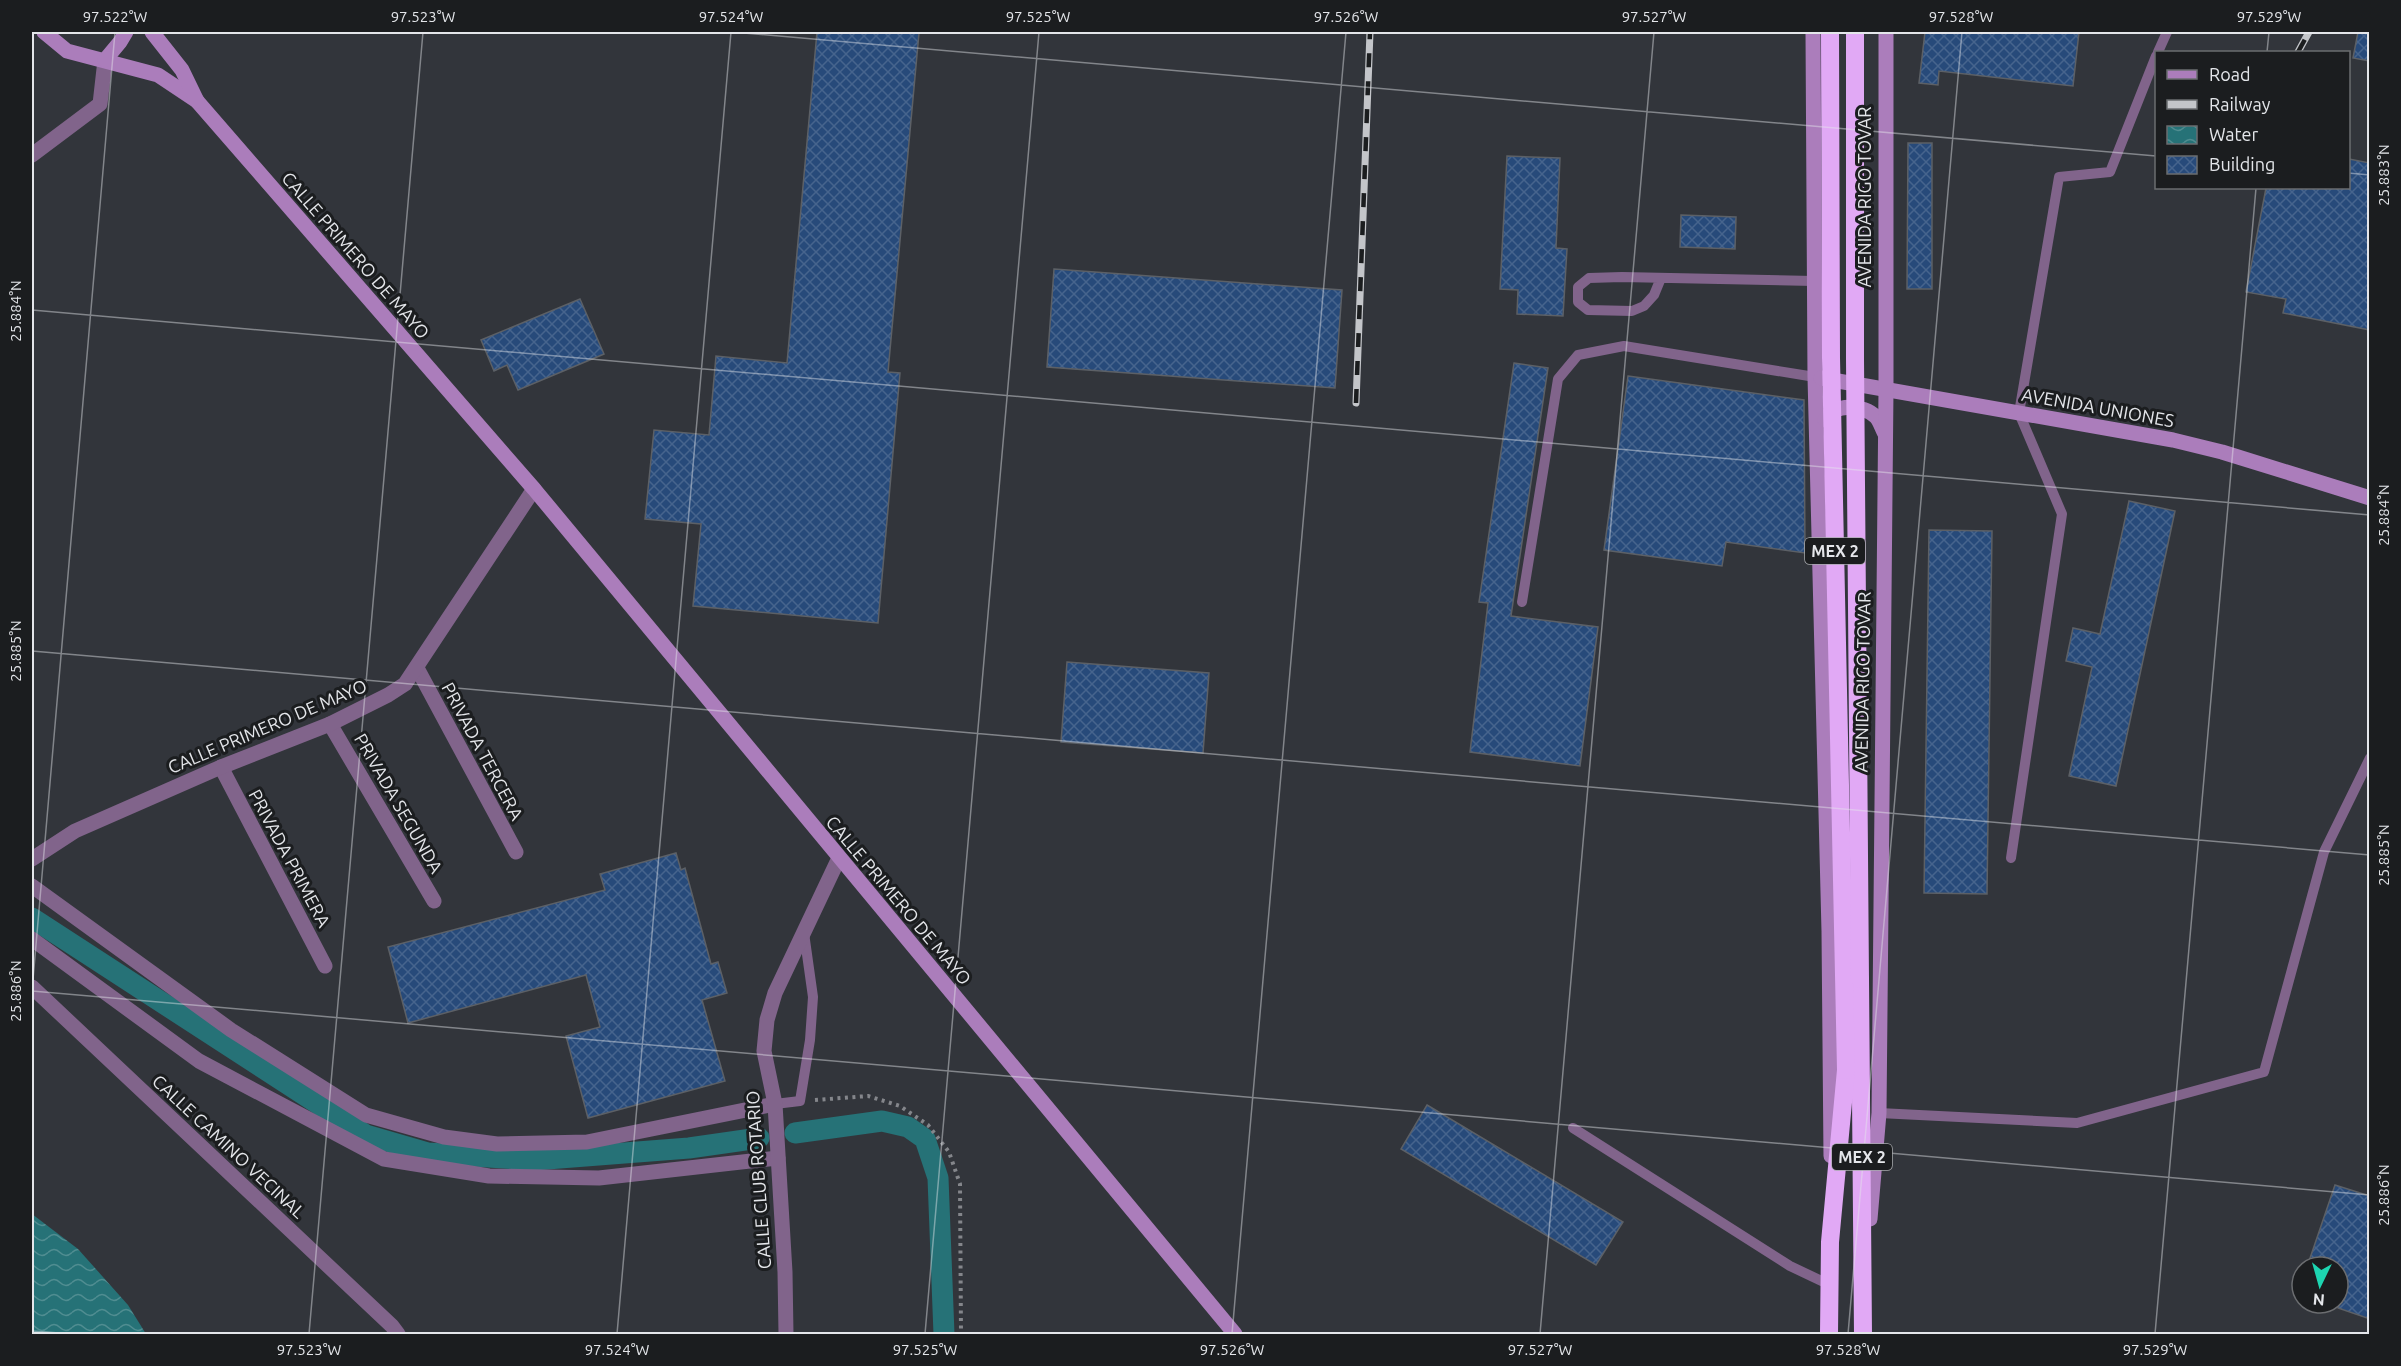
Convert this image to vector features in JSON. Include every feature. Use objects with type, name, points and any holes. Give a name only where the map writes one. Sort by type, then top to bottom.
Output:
[{"type":"highway","name":"AVENIDA RIGO TOVAR","points":[[1829,1335],[1830,1242],[1845,1070],[1831,358],[1830,32]]},
{"type":"highway","name":"AVENIDA RIGO TOVAR","points":[[1855,32],[1855,359],[1863,1335]]},
{"type":"street","points":[[32,155],[100,104],[105,60],[126,32]]},
{"type":"street","name":"CALLE PRIMERO DE MAYO","points":[[152,32],[182,70],[197,101],[534,489],[1235,1335]]},
{"type":"street","name":"AVENIDA RIGO TOVAR","points":[[1813,32],[1815,377],[1830,966],[1830,1242]]},
{"type":"street","name":"AVENIDA RIGO TOVAR","points":[[1864,1297],[1879,1113],[1886,437],[1886,32]]},
{"type":"street","points":[[32,39],[49,36]]},
{"type":"street","name":"CALLE PRIMERO DE MAYO","points":[[49,36],[67,51],[158,75],[197,101]]},
{"type":"street","name":"AVENIDA UNIONES","points":[[1815,377],[2183,442],[2370,498]]},
{"type":"street","points":[[1817,445],[1826,417],[1846,408],[1868,411],[1877,418],[1886,437]]},
{"type":"street","name":"CALLE PRIMERO DE MAYO","points":[[32,859],[75,831],[221,767],[330,724],[405,684],[534,489]]},
{"type":"street","name":"PRIVADA TERCERA","points":[[417,668],[516,852]]},
{"type":"street","name":"PRIVADA SEGUNDA","points":[[330,724],[434,901]]},
{"type":"street","name":"PRIVADA PRIMERA","points":[[221,767],[325,966]]},
{"type":"street","name":"CALLE CLUB ROTARIO","points":[[786,1335],[776,1104],[764,1051],[767,1020],[775,993],[839,858]]},
{"type":"street","points":[[32,886],[231,1030],[366,1114],[377,1118],[444,1137],[497,1144],[587,1142],[776,1104]]},
{"type":"street","points":[[32,939],[199,1061],[384,1159],[489,1176],[599,1178],[778,1158]]},
{"type":"street","name":"CALLE CAMINO VECINAL","points":[[32,987],[392,1326],[398,1335]]},
{"type":"lane","points":[[2158,51],[2167,32]]},
{"type":"lane","points":[[2011,858],[2062,514],[2019,413],[2059,177],[2110,172],[2155,59]]},
{"type":"lane","points":[[1661,278],[1654,295],[1644,306],[1632,311],[1588,310],[1578,302],[1578,287],[1589,278],[1661,278],[1814,281]]},
{"type":"lane","points":[[1522,602],[1558,379],[1578,355],[1624,346],[1815,377]]},
{"type":"lane","points":[[1879,1113],[2077,1123],[2264,1072],[2324,852],[2370,758]]},
{"type":"lane","points":[[776,1104],[800,1101],[810,1040],[813,997],[804,932]]},
{"type":"lane","points":[[1573,1128],[1790,1266],[1830,1285]]},
{"type":"path","points":[[800,1101],[868,1096],[900,1106],[928,1125],[948,1152],[960,1184],[961,1335]]},
{"type":"water","points":[[32,1214],[78,1249],[128,1305],[146,1334],[32,1334]]},
{"type":"building","points":[[817,32],[919,33],[888,372],[900,373],[878,623],[693,606],[701,524],[645,519],[654,430],[709,435],[716,356],[787,363]]},
{"type":"building","points":[[1925,32],[2079,32],[2073,86],[1939,71],[1938,85],[1919,83]]},
{"type":"building","points":[[2358,32],[2370,32],[2370,61],[2353,58]]},
{"type":"building","points":[[1908,143],[1932,143],[1932,289],[1907,289]]},
{"type":"building","points":[[1507,156],[1560,158],[1556,248],[1567,249],[1563,316],[1517,314],[1518,290],[1500,289]]},
{"type":"building","points":[[2350,159],[2370,163],[2370,330],[2283,313],[2286,299],[2246,292],[2266,189],[2350,189]]},
{"type":"building","points":[[1681,215],[1736,217],[1735,249],[1680,247]]},
{"type":"building","points":[[1054,269],[1342,290],[1335,388],[1047,367]]},
{"type":"building","points":[[580,299],[604,354],[518,390],[507,365],[494,371],[481,340]]},
{"type":"building","points":[[1514,363],[1548,368],[1511,616],[1598,627],[1580,766],[1470,752],[1488,603],[1479,602]]},
{"type":"building","points":[[1628,376],[1804,400],[1805,553],[1726,542],[1722,566],[1604,550]]},
{"type":"building","points":[[2129,501],[2175,511],[2116,786],[2069,776],[2092,667],[2066,661],[2073,628],[2100,634]]},
{"type":"building","points":[[1929,530],[1992,531],[1987,894],[1924,893]]},
{"type":"building","points":[[1067,662],[1209,673],[1203,753],[1061,742]]},
{"type":"building","points":[[676,853],[681,870],[685,868],[711,964],[718,962],[727,993],[702,1000],[725,1081],[588,1118],[566,1036],[600,1027],[586,975],[408,1023],[388,947],[605,890],[600,874]]},
{"type":"building","points":[[1427,1105],[1623,1222],[1596,1265],[1401,1149]]},
{"type":"building","points":[[2335,1185],[2370,1196],[2370,1319],[2350,1312],[2350,1255],[2311,1255]]},
{"type":"waterway","points":[[32,918],[366,1135],[428,1153],[534,1160],[689,1148],[759,1138]]},
{"type":"waterway","points":[[795,1133],[882,1121],[908,1127],[925,1139],[938,1178],[944,1334]]},
{"type":"railway","points":[[1356,403],[1370,32]]},
{"type":"railway","points":[[2299,51],[2309,32]]}]
